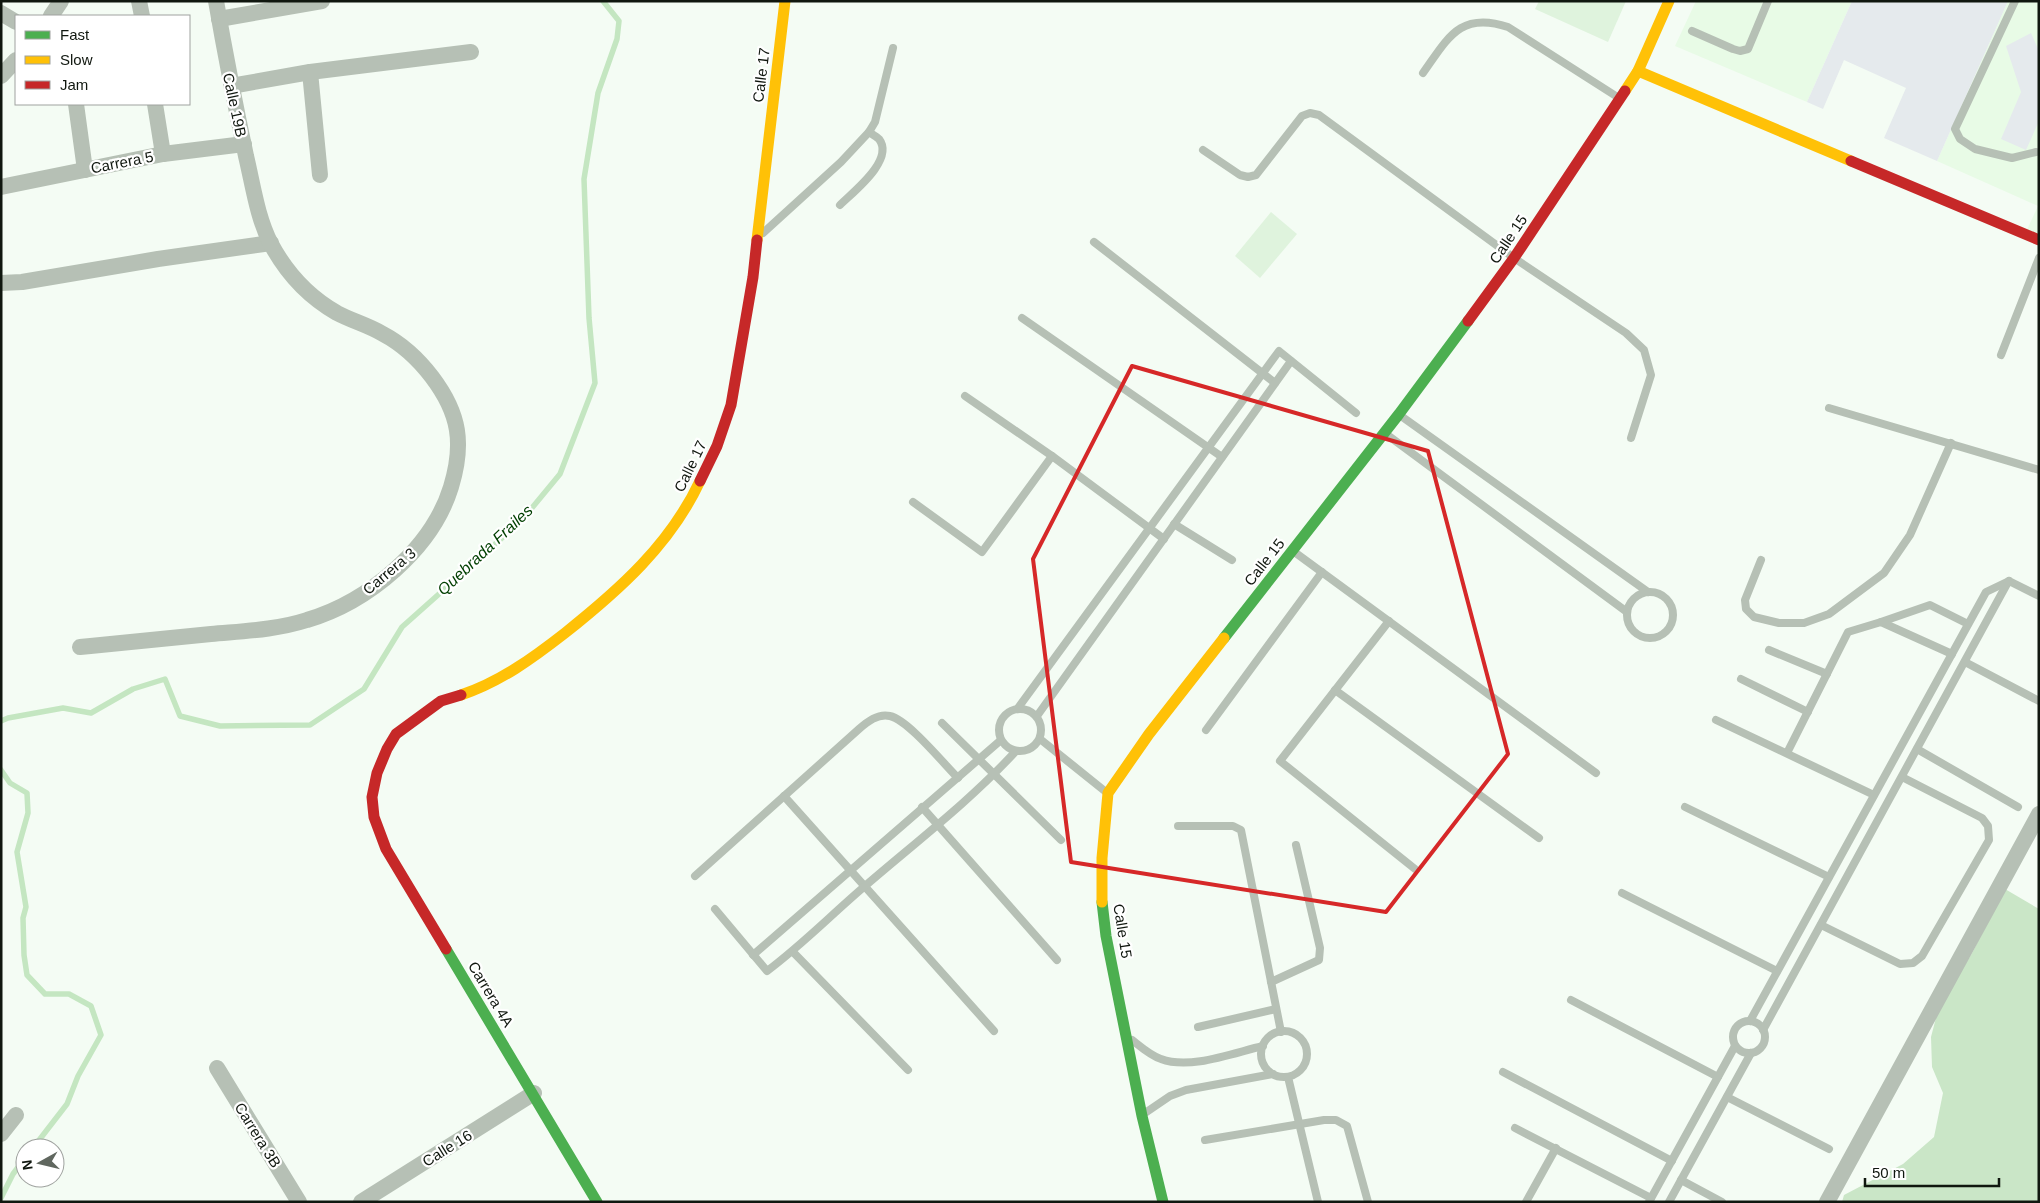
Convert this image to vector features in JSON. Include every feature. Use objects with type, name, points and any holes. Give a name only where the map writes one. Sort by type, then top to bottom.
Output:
[{"type":"street","points":[[139,1],[142,15]]},
{"type":"street","name":"Calle 19B","points":[[216,1],[231,86],[258,208]]},
{"type":"street","points":[[219,19],[322,1]]},
{"type":"street","name":"Calle 17","points":[[372,798],[377,773],[387,749],[396,734],[441,701],[473,690],[529,661],[609,598],[647,560],[664,539],[694,494],[717,446],[731,405],[753,277],[785,1]]},
{"type":"street","name":"Calle 15","points":[[1162,1202],[1142,1116],[1106,936],[1102,897],[1102,858],[1108,793],[1149,734],[1399,414],[1514,258],[1638,71],[1669,1]]},
{"type":"street","points":[[1,13],[15,21]]},
{"type":"street","points":[[231,86],[310,72],[471,52]]},
{"type":"street","points":[[1,76],[15,61]]},
{"type":"street","points":[[1638,71],[2039,240]]},
{"type":"street","points":[[310,72],[320,175]]},
{"type":"street","points":[[76,105],[85,170]]},
{"type":"street","points":[[155,105],[163,154]]},
{"type":"street","name":"Carrera 5","points":[[1,187],[163,154],[244,144]]},
{"type":"street","name":"Carrera 3","points":[[80,647],[267,629],[315,618],[345,604],[394,570],[421,544],[441,512],[454,477],[459,440],[455,423],[442,392],[422,365],[397,342],[382,333],[334,312],[305,289],[292,275],[271,243],[258,208]]},
{"type":"street","points":[[1,283],[22,282],[158,259],[271,243]]},
{"type":"street","name":"Carrera 4A","points":[[372,798],[374,817],[386,849],[597,1202]]},
{"type":"street","points":[[1827,1202],[2039,814]]},
{"type":"street","name":"Carrera 3B","points":[[217,1068],[299,1202]]},
{"type":"street","name":"Calle 16","points":[[361,1202],[534,1094]]},
{"type":"street","points":[[1,1134],[16,1115]]},
{"type":"lane","points":[[2016,1],[1955,130],[1960,140],[1975,149],[2012,158],[2036,152]]},
{"type":"lane","points":[[1692,31],[1733,49],[1748,49],[1766,2]]},
{"type":"lane","points":[[1424,73],[1449,36],[1476,22],[1490,21],[1508,27],[1619,98]]},
{"type":"lane","points":[[758,238],[841,162],[869,132],[875,122],[893,48]]},
{"type":"lane","points":[[1203,150],[1240,175],[1248,177],[1256,175],[1302,116],[1310,113],[1319,115],[1514,258],[1626,333],[1644,350],[1651,375],[1631,438]]},
{"type":"lane","points":[[840,204],[868,177],[880,161],[882,145],[879,139],[869,132]]},
{"type":"lane","points":[[1094,242],[1275,383]]},
{"type":"lane","points":[[2001,355],[2039,258]]},
{"type":"lane","points":[[1022,318],[1222,457]]},
{"type":"lane","points":[[1018,708],[1031,711],[1041,723],[1040,739],[1029,750],[1016,751],[1001,740],[999,733],[1001,720],[1005,714],[1018,708],[1280,351],[1356,413]]},
{"type":"lane","points":[[1037,716],[1291,361]]},
{"type":"lane","points":[[965,396],[1052,456],[1164,539]]},
{"type":"lane","points":[[1829,408],[1950,442],[2039,470]]},
{"type":"lane","points":[[1399,414],[1648,592],[1658,594],[1668,600],[1672,610],[1672,622],[1666,632],[1657,638],[1645,638],[1635,633],[1628,624],[1627,612],[1630,603],[1638,595],[1648,592]]},
{"type":"lane","points":[[1384,433],[1627,612]]},
{"type":"lane","points":[[1761,560],[1745,600],[1746,609],[1754,617],[1779,623],[1804,623],[1829,614],[1884,573],[1910,535],[1950,442]]},
{"type":"lane","points":[[913,502],[982,552],[1052,456]]},
{"type":"lane","points":[[1174,524],[1232,560]]},
{"type":"lane","points":[[1292,551],[1596,773]]},
{"type":"lane","points":[[1206,730],[1322,572]]},
{"type":"lane","points":[[2009,581],[2039,596]]},
{"type":"lane","points":[[1750,1021],[1986,592],[2009,581]]},
{"type":"lane","points":[[1763,1030],[2009,581]]},
{"type":"lane","points":[[1787,754],[1848,632],[1930,605],[1968,624]]},
{"type":"lane","points":[[1389,621],[1280,761],[1415,869]]},
{"type":"lane","points":[[1881,622],[1952,654]]},
{"type":"lane","points":[[1769,650],[1827,674]]},
{"type":"lane","points":[[1965,662],[2039,701]]},
{"type":"lane","points":[[1741,679],[1808,712]]},
{"type":"lane","points":[[1336,690],[1539,838]]},
{"type":"lane","points":[[695,876],[859,729],[872,719],[880,716],[889,716],[902,721],[958,778]]},
{"type":"lane","points":[[1716,720],[1874,795]]},
{"type":"lane","points":[[942,723],[1061,840]]},
{"type":"lane","points":[[1040,739],[1108,793]]},
{"type":"lane","points":[[753,955],[1001,740]]},
{"type":"lane","points":[[1917,749],[2018,807]]},
{"type":"lane","points":[[715,909],[767,971],[793,952],[865,886],[938,826],[1016,751]]},
{"type":"lane","points":[[1821,925],[1900,964],[1914,963],[1922,956],[1989,840],[1988,826],[1982,818],[1902,777]]},
{"type":"lane","points":[[784,796],[994,1030]]},
{"type":"lane","points":[[1685,807],[1829,877]]},
{"type":"lane","points":[[922,808],[1058,960]]},
{"type":"lane","points":[[1178,826],[1233,826],[1241,830],[1281,1032]]},
{"type":"lane","points":[[1271,982],[1318,960],[1320,948],[1296,845]]},
{"type":"lane","points":[[1622,893],[1777,971]]},
{"type":"lane","points":[[793,952],[908,1070]]},
{"type":"lane","points":[[1571,1000],[1718,1077]]},
{"type":"lane","points":[[1198,1027],[1276,1009]]},
{"type":"lane","points":[[1744,1021],[1758,1023],[1763,1030],[1765,1035],[1763,1045],[1755,1052],[1742,1052],[1735,1046],[1733,1036],[1736,1027],[1744,1021]]},
{"type":"lane","points":[[1142,1116],[1170,1096],[1186,1090],[1273,1074],[1288,1077],[1301,1069],[1306,1062],[1306,1047],[1296,1034],[1281,1032],[1267,1039],[1261,1054],[1263,1062],[1273,1074]]},
{"type":"lane","points":[[1126,1036],[1160,1059],[1178,1063],[1196,1062],[1263,1046]]},
{"type":"lane","points":[[1515,1128],[1556,1148],[1650,1200],[1735,1046]]},
{"type":"lane","points":[[1669,1202],[1750,1053]]},
{"type":"lane","points":[[1503,1072],[1672,1161]]},
{"type":"lane","points":[[1288,1077],[1318,1202]]},
{"type":"lane","points":[[1726,1097],[1829,1149]]},
{"type":"lane","points":[[1205,1140],[1336,1120],[1347,1126],[1368,1202]]},
{"type":"lane","points":[[1526,1202],[1556,1148]]},
{"type":"lane","points":[[1681,1180],[1722,1202]]},
{"type":"highlighted area","points":[[1132,366],[1428,451],[1508,754],[1386,912],[1071,862],[1033,559]]},
{"type":"shaded area","points":[[1539,1],[1626,1],[1608,42],[1535,9]]},
{"type":"shaded area","points":[[1696,1],[1852,1],[1807,102],[1675,46]]},
{"type":"shaded area","points":[[2008,1],[2039,1],[2039,240],[2025,234],[2038,206],[1937,161]]},
{"type":"shaded area","points":[[1271,212],[1297,234],[1260,278],[1235,256]]},
{"type":"shaded area","points":[[2005,889],[2039,909],[2039,1202],[1842,1202],[1844,1195],[1903,1164],[1934,1137],[1943,1093],[1932,1067],[1931,1037],[1937,1014],[1941,1002],[1971,955]]},
{"type":"building","points":[[1852,1],[2008,1],[1937,161],[1884,138],[1906,88],[1844,60],[1823,109],[1807,102]]},
{"type":"building","points":[[2031,33],[2039,51],[2039,121],[2026,150],[2001,139],[2021,92],[2006,46]]},
{"type":"waterway","name":"Quebrada Frailes","points":[[1,721],[63,708],[91,713],[133,689],[165,679],[180,716],[220,726],[310,725],[364,689],[402,627],[522,520],[560,474],[595,383],[589,318],[584,179],[598,93],[617,39],[619,21],[603,1]]},
{"type":"waterway","name":"Quebrada Frailes","points":[[1,770],[10,783],[27,793],[28,813],[17,852],[26,907],[23,918],[24,955],[27,975],[45,994],[69,994],[91,1006],[101,1035],[78,1076],[67,1104],[41,1138]]},
{"type":"waterway","name":"Quebrada Frailes","points":[[1,1198],[15,1171]]},
{"type":"traffic: fast","points":[[1224,638],[1399,414],[1468,321]]},
{"type":"traffic: fast","points":[[1102,902],[1106,936],[1142,1116],[1163,1202]]},
{"type":"traffic: fast","points":[[446,949],[597,1202]]},
{"type":"traffic: slow","points":[[757,240],[785,1]]},
{"type":"traffic: slow","points":[[1625,91],[1638,71],[1669,1]]},
{"type":"traffic: slow","points":[[1638,71],[1851,161]]},
{"type":"traffic: slow","points":[[461,695],[503,676],[528,660],[565,633],[624,583],[642,565],[674,526],[700,481]]},
{"type":"traffic: slow","points":[[1102,902],[1102,858],[1108,793],[1149,734],[1224,638]]},
{"type":"traffic: jam","points":[[1468,321],[1514,258],[1625,91]]},
{"type":"traffic: jam","points":[[1851,161],[2039,240]]},
{"type":"traffic: jam","points":[[700,481],[717,446],[731,405],[753,277],[757,240]]},
{"type":"traffic: jam","points":[[446,949],[386,849],[374,817],[372,797],[377,773],[387,749],[396,734],[441,701],[461,695]]}]
